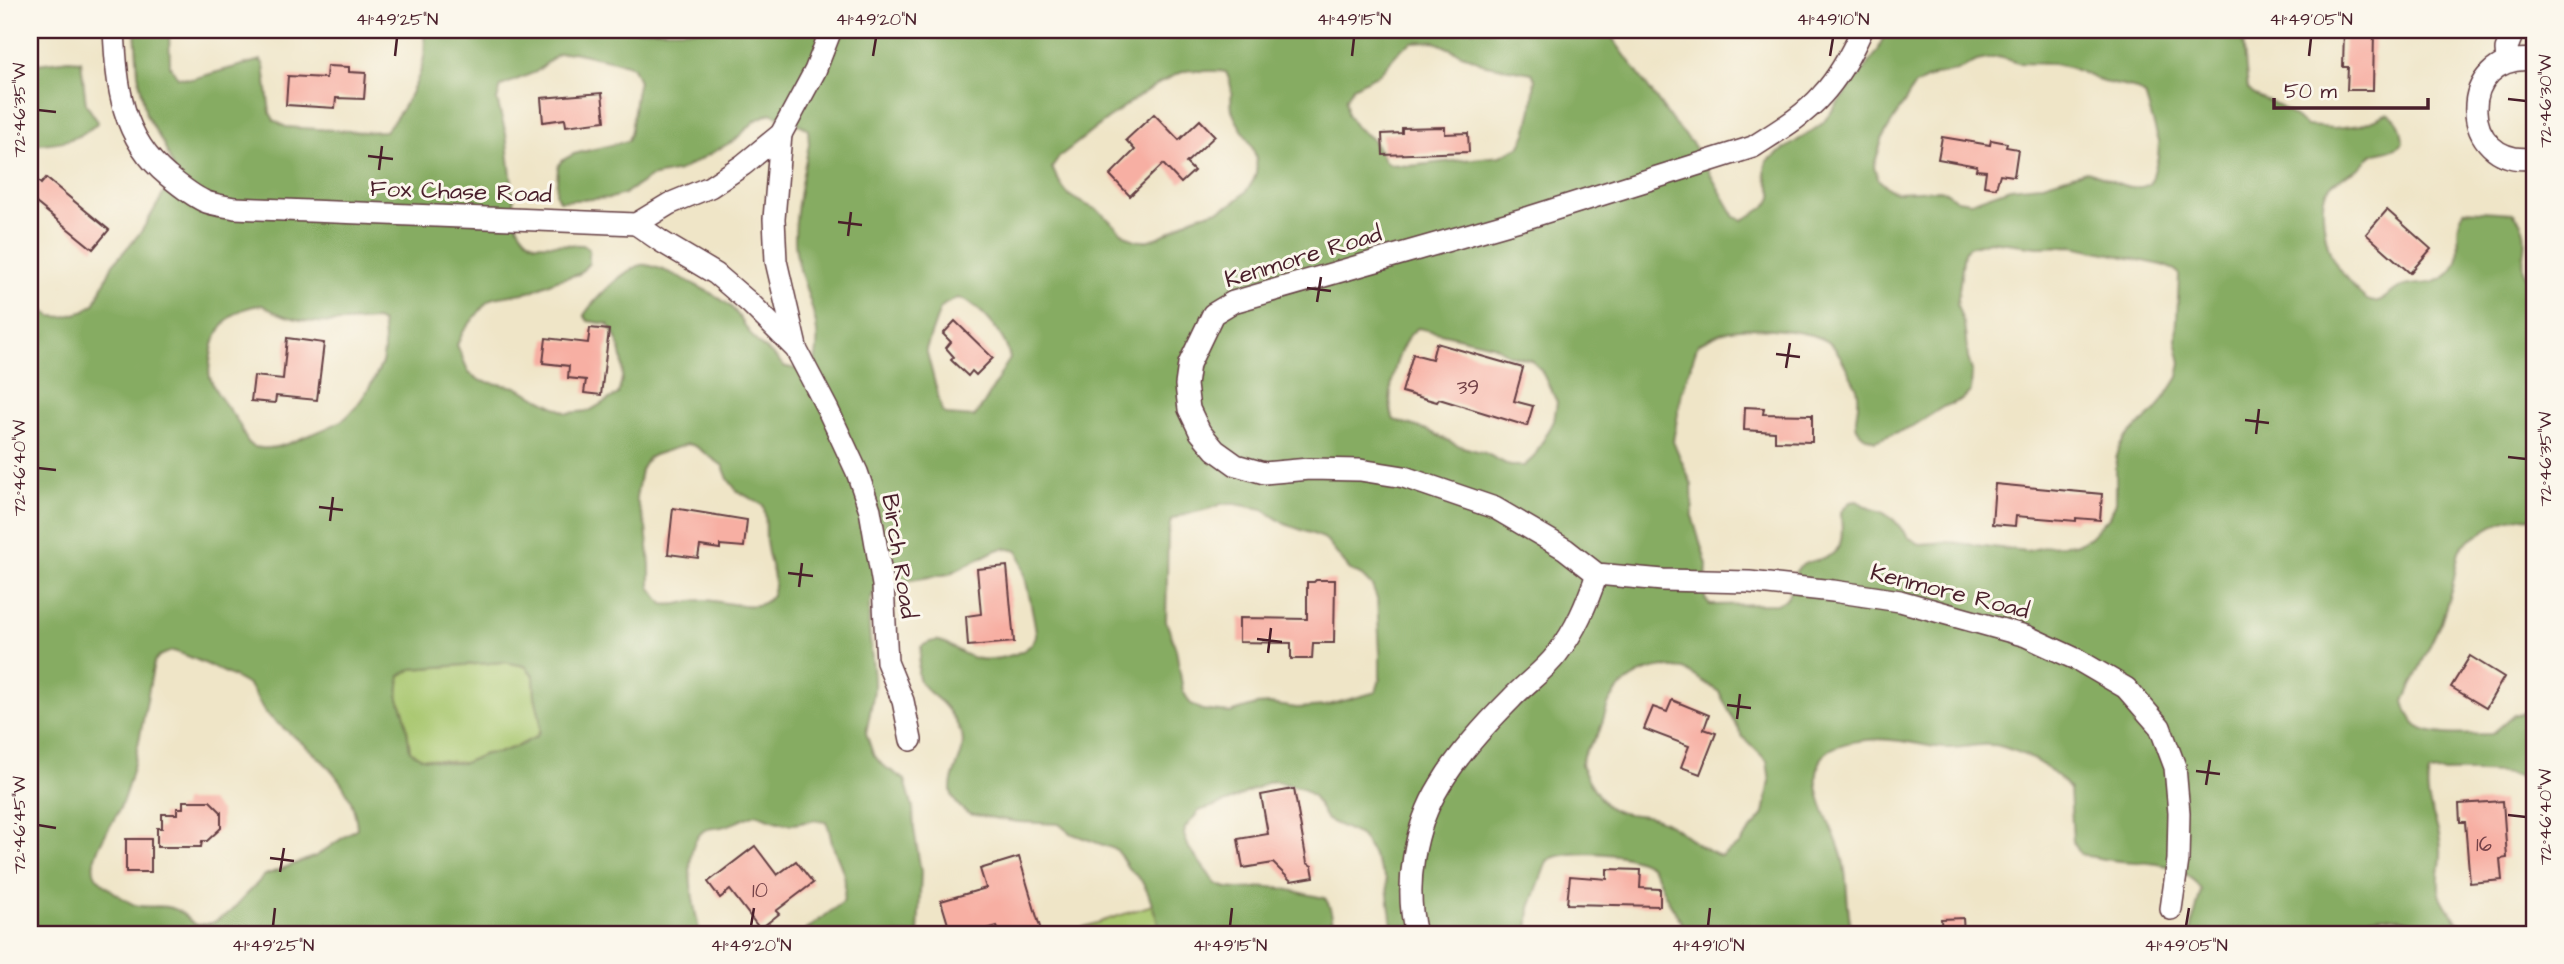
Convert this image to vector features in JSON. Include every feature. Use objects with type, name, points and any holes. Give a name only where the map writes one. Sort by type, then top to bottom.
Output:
[{"type":"street","name":"Fox Chase Road","points":[[114,30],[117,77],[125,115],[140,147],[164,173],[204,201],[235,208],[636,223]]},
{"type":"street","points":[[636,223],[669,204],[710,187],[782,134],[815,71],[831,30]]},
{"type":"street","name":"Kenmore Road","points":[[1862,30],[1852,52],[1822,95],[1780,130],[1753,147],[1530,217],[1233,302],[1213,314],[1200,336],[1189,364],[1186,385],[1189,409],[1200,432],[1215,450],[1236,465],[1264,473],[1309,469],[1360,470],[1404,477],[1494,508],[1565,550],[1597,574],[1663,580],[1749,582],[1900,601],[2026,636],[2078,660],[2126,688],[2160,727],[2175,767],[2179,813],[2178,860],[2171,909]]},
{"type":"street","points":[[2507,62],[2506,50],[2514,30]]},
{"type":"street","points":[[2534,60],[2507,62],[2490,73],[2479,90],[2475,110],[2477,125],[2487,142],[2502,154],[2534,159]]},
{"type":"street","name":"Birch Road","points":[[782,134],[774,219],[776,261],[796,349],[857,472],[870,510],[883,584],[887,662],[903,701],[911,740]]},
{"type":"street","name":"Birch Road","points":[[636,223],[716,274],[796,349]]},
{"type":"street","points":[[1416,934],[1412,918],[1412,871],[1423,824],[1440,785],[1510,700],[1555,656],[1575,627],[1597,574]]},
{"type":"green space","points":[[135,30],[169,30],[170,66],[178,77],[192,79],[261,60],[270,113],[274,120],[286,127],[365,132],[385,131],[409,97],[424,55],[422,30],[1610,30],[1611,36],[1673,122],[1693,144],[1735,217],[1742,220],[1759,211],[1772,197],[1766,178],[1767,161],[1822,124],[1878,51],[1886,30],[2242,30],[2248,89],[2253,94],[2278,105],[2307,126],[2334,128],[2361,125],[2388,113],[2400,125],[2403,142],[2400,145],[2372,155],[2359,168],[2331,185],[2325,194],[2323,214],[2332,257],[2347,280],[2370,301],[2385,298],[2399,288],[2430,283],[2449,274],[2458,259],[2459,226],[2465,210],[2513,213],[2520,221],[2525,236],[2523,266],[2534,290],[2534,518],[2505,520],[2463,545],[2459,551],[2452,588],[2441,622],[2404,701],[2411,720],[2416,725],[2431,732],[2452,734],[2492,734],[2514,715],[2534,710],[2534,785],[2526,778],[2507,774],[2429,773],[2429,803],[2441,849],[2440,893],[2449,910],[2469,934],[2430,934],[2425,926],[2386,916],[2368,919],[2353,934],[2190,934],[2201,890],[2193,880],[2185,873],[2165,865],[2081,855],[2073,842],[2070,789],[2039,763],[1996,745],[1944,748],[1864,740],[1843,744],[1827,752],[1819,764],[1817,774],[1821,804],[1843,860],[1853,934],[1686,934],[1651,867],[1643,862],[1616,855],[1583,853],[1568,854],[1547,861],[1530,908],[1528,934],[1393,934],[1386,879],[1365,841],[1360,835],[1327,820],[1313,796],[1302,788],[1274,781],[1199,811],[1185,828],[1184,835],[1189,848],[1216,884],[1236,889],[1270,887],[1325,898],[1332,916],[1332,934],[1162,934],[1148,893],[1117,850],[1070,833],[1059,824],[1018,822],[969,814],[952,795],[953,776],[963,746],[962,735],[948,710],[919,679],[921,647],[940,641],[974,658],[990,659],[1016,654],[1032,643],[1036,631],[1020,556],[1018,551],[1004,548],[949,574],[879,585],[870,605],[869,634],[874,689],[866,733],[873,754],[882,765],[905,780],[913,808],[921,872],[918,934],[801,934],[843,902],[843,871],[828,827],[826,822],[822,821],[787,824],[757,814],[726,826],[705,830],[695,842],[690,868],[700,934],[30,934],[30,283],[40,308],[51,316],[64,317],[85,311],[95,303],[113,264],[141,232],[170,183],[174,170],[164,145],[146,115],[138,73]],"holes":[[[1433,41],[1486,65],[1532,73],[1535,79],[1526,134],[1519,147],[1500,156],[1409,166],[1389,164],[1373,140],[1356,127],[1347,114],[1346,99],[1353,87],[1379,74],[1400,50],[1412,42]],[[573,52],[627,64],[633,68],[639,81],[628,141],[574,154],[561,161],[556,194],[559,201],[611,198],[624,194],[650,177],[679,171],[735,140],[756,120],[770,113],[808,130],[809,144],[798,204],[795,240],[800,270],[817,329],[815,361],[796,369],[783,366],[754,339],[735,311],[725,302],[670,273],[641,265],[610,286],[584,315],[588,321],[608,324],[617,341],[623,366],[618,394],[589,411],[567,413],[516,387],[481,381],[469,373],[457,345],[463,332],[487,302],[494,298],[529,292],[579,274],[589,263],[589,249],[583,245],[535,244],[524,236],[517,225],[506,134],[497,100],[501,86],[536,72],[558,54]],[[1998,57],[2018,63],[2069,67],[2103,82],[2133,88],[2145,95],[2159,142],[2151,183],[2143,187],[2126,186],[2086,171],[2040,185],[2010,188],[1971,202],[1957,200],[1939,190],[1897,192],[1889,189],[1878,179],[1874,166],[1883,137],[1915,85],[1935,75],[1957,71],[1977,61]],[[1190,70],[1226,72],[1231,84],[1233,113],[1253,148],[1256,172],[1249,188],[1231,204],[1194,217],[1160,236],[1141,241],[1129,237],[1097,210],[1069,195],[1052,168],[1060,156],[1160,83]],[[1990,241],[2038,247],[2073,246],[2162,265],[2175,270],[2179,275],[2176,341],[2181,363],[2178,377],[2157,410],[2124,439],[2120,446],[2116,459],[2116,502],[2110,516],[2090,537],[2077,544],[2027,551],[1949,542],[1920,544],[1908,537],[1894,520],[1882,512],[1857,501],[1850,502],[1841,512],[1842,537],[1838,548],[1827,557],[1799,567],[1788,595],[1782,601],[1777,604],[1710,605],[1705,599],[1707,565],[1693,519],[1692,485],[1673,441],[1682,392],[1698,344],[1723,332],[1748,328],[1802,333],[1826,341],[1840,355],[1857,388],[1856,426],[1865,436],[1875,441],[1913,426],[1943,407],[1962,400],[1971,391],[1972,371],[1964,324],[1957,305],[1964,252],[1969,247]],[[958,298],[975,307],[991,322],[1004,341],[1010,359],[974,417],[947,415],[942,411],[926,349],[940,309]],[[262,305],[303,321],[331,323],[376,320],[382,323],[383,360],[364,396],[341,421],[279,446],[255,447],[249,443],[215,389],[209,372],[216,336],[227,320],[243,310]],[[1418,328],[1492,345],[1510,355],[1531,360],[1541,370],[1557,402],[1554,421],[1534,457],[1524,466],[1510,466],[1485,453],[1459,446],[1427,430],[1394,420],[1391,411],[1391,385],[1404,344]],[[688,444],[695,446],[723,466],[737,491],[763,505],[774,579],[773,592],[768,600],[749,606],[705,600],[663,604],[650,587],[646,528],[636,498],[641,470],[648,458],[654,455]],[[1221,504],[1235,504],[1262,509],[1285,524],[1324,538],[1350,570],[1362,576],[1372,586],[1377,599],[1380,679],[1376,692],[1325,706],[1297,708],[1256,705],[1230,713],[1202,710],[1190,703],[1183,691],[1176,649],[1166,621],[1168,534],[1171,520]],[[172,651],[213,667],[250,687],[267,714],[313,752],[338,778],[354,809],[357,828],[316,856],[265,875],[230,912],[212,923],[198,925],[172,908],[135,905],[103,883],[96,876],[94,869],[101,842],[126,792],[154,662],[159,656]],[[504,662],[525,666],[534,676],[540,731],[536,737],[518,746],[485,754],[464,763],[422,758],[410,751],[405,716],[398,696],[400,675],[412,669]],[[1664,667],[1684,669],[1719,692],[1742,736],[1767,761],[1770,781],[1764,814],[1739,845],[1721,856],[1664,822],[1649,816],[1624,813],[1607,806],[1581,765],[1586,750],[1599,732],[1610,701],[1620,688],[1640,674]]]},
{"type":"green space","points":[[81,61],[86,104],[98,122],[75,138],[30,145],[30,65]]},
{"type":"green space","points":[[504,662],[525,666],[534,676],[540,717],[537,737],[518,746],[485,754],[464,763],[422,758],[410,751],[405,716],[398,696],[400,675],[412,669]]},
{"type":"green space","points":[[1158,903],[1168,934],[1063,934]]},
{"type":"building","points":[[2344,30],[2374,30],[2373,90],[2347,90],[2348,67],[2343,67]]},
{"type":"building","points":[[327,66],[349,67],[349,72],[366,73],[364,99],[336,98],[335,108],[286,105],[288,76],[326,78]]},
{"type":"building","points":[[602,93],[605,121],[566,126],[565,119],[543,122],[541,98]]},
{"type":"building","points":[[1154,114],[1179,140],[1200,120],[1215,136],[1186,163],[1194,171],[1181,183],[1163,164],[1130,196],[1110,175],[1135,150],[1126,140]]},
{"type":"building","points":[[1445,127],[1445,134],[1468,133],[1469,152],[1383,155],[1382,134],[1402,133],[1402,128]]},
{"type":"building","points":[[1942,137],[1990,145],[1991,140],[2007,143],[2006,147],[2018,149],[2014,176],[2000,174],[1996,188],[1984,186],[1986,171],[1976,170],[1977,166],[1938,159]]},
{"type":"building","points":[[30,174],[41,184],[46,178],[109,230],[93,249],[30,198]]},
{"type":"building","points":[[2387,210],[2431,249],[2410,273],[2366,234]]},
{"type":"building","points":[[955,321],[993,358],[976,375],[972,371],[968,376],[951,360],[954,357],[946,348],[951,342],[943,334]]},
{"type":"building","points":[[590,328],[609,330],[601,395],[584,393],[586,380],[568,378],[569,366],[543,363],[546,338],[588,343]]},
{"type":"building","points":[[287,338],[324,343],[317,400],[276,396],[275,403],[251,401],[254,376],[283,379]]},
{"type":"building","points":[[1436,343],[1523,368],[1514,401],[1533,406],[1527,426],[1439,399],[1437,402],[1402,392],[1413,354],[1432,359]]},
{"type":"building","points":[[1745,407],[1764,408],[1763,414],[1812,415],[1812,442],[1775,441],[1775,432],[1744,430]]},
{"type":"building","points":[[1995,484],[2102,494],[2100,520],[2076,518],[2076,521],[2016,516],[2015,526],[1992,524]]},
{"type":"building","points":[[673,508],[747,520],[744,547],[720,545],[720,549],[700,546],[698,558],[668,554]]},
{"type":"building","points":[[1007,566],[1014,642],[968,646],[966,616],[981,614],[977,569]]},
{"type":"building","points":[[1335,580],[1334,643],[1313,643],[1312,659],[1291,659],[1291,643],[1239,642],[1239,618],[1307,619],[1307,582]]},
{"type":"building","points":[[2470,656],[2504,677],[2486,708],[2451,687]]},
{"type":"building","points":[[1672,700],[1709,715],[1704,729],[1716,733],[1700,774],[1681,767],[1689,746],[1644,729],[1653,707],[1667,712]]},
{"type":"building","points":[[1294,789],[1307,863],[1312,866],[1314,877],[1291,881],[1273,863],[1243,868],[1238,839],[1268,834],[1261,795]]},
{"type":"building","points":[[183,801],[210,801],[221,812],[221,828],[207,841],[202,841],[201,847],[157,847],[157,828],[162,828],[162,814],[177,814],[177,808],[183,808]]},
{"type":"building","points":[[2503,801],[2507,858],[2500,859],[2502,880],[2470,883],[2465,822],[2460,822],[2459,804]]},
{"type":"building","points":[[126,839],[151,839],[151,872],[126,872]]},
{"type":"building","points":[[755,846],[777,875],[796,861],[813,883],[776,911],[779,914],[760,929],[730,890],[720,898],[708,882]]},
{"type":"building","points":[[1019,857],[1042,934],[999,934],[997,926],[970,934],[951,934],[941,901],[986,888],[980,869]]},
{"type":"building","points":[[1607,869],[1641,870],[1640,888],[1660,889],[1660,906],[1567,904],[1570,876],[1607,879]]},
{"type":"building","points":[[1963,918],[1964,934],[1942,934],[1941,919]]}]
